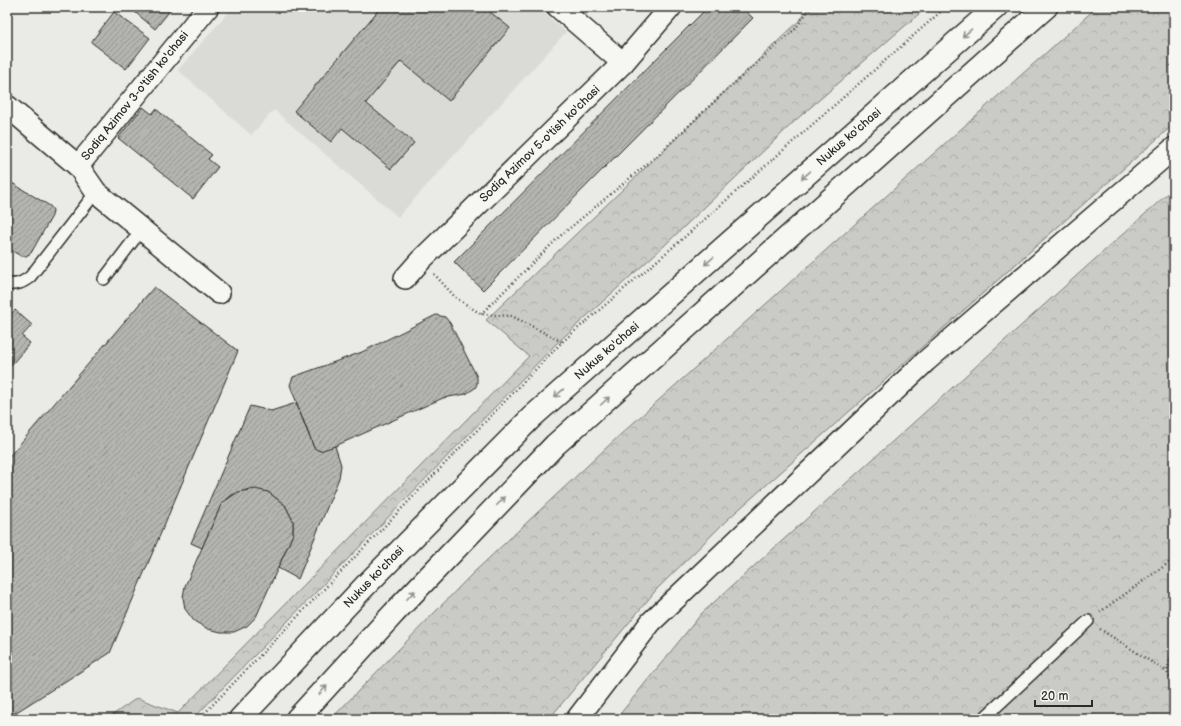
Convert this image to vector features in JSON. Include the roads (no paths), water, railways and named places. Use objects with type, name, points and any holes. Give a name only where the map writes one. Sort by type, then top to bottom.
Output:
[{"type":"main road","name":"Nukus ko'chasi","points":[[240,719],[365,586],[532,418],[996,7]]},
{"type":"main road","points":[[297,719],[394,613],[555,445],[1037,8]]},
{"type":"street","name":"Sodiq Azimov 3-o'tish ko'chasi","points":[[78,166],[208,7]]},
{"type":"street","points":[[558,7],[623,63]]},
{"type":"street","name":"Sodiq Azimov 5-o'tish ko'chasi","points":[[405,278],[421,260],[623,63],[671,7]]},
{"type":"street","points":[[7,106],[78,166],[96,192],[219,293]]},
{"type":"street","points":[[577,719],[651,622],[926,361],[1174,148]]},
{"type":"lane","points":[[7,284],[15,285],[30,277],[96,192]]},
{"type":"lane","points":[[104,279],[142,229]]},
{"type":"lane","points":[[983,719],[1088,621]]}]
